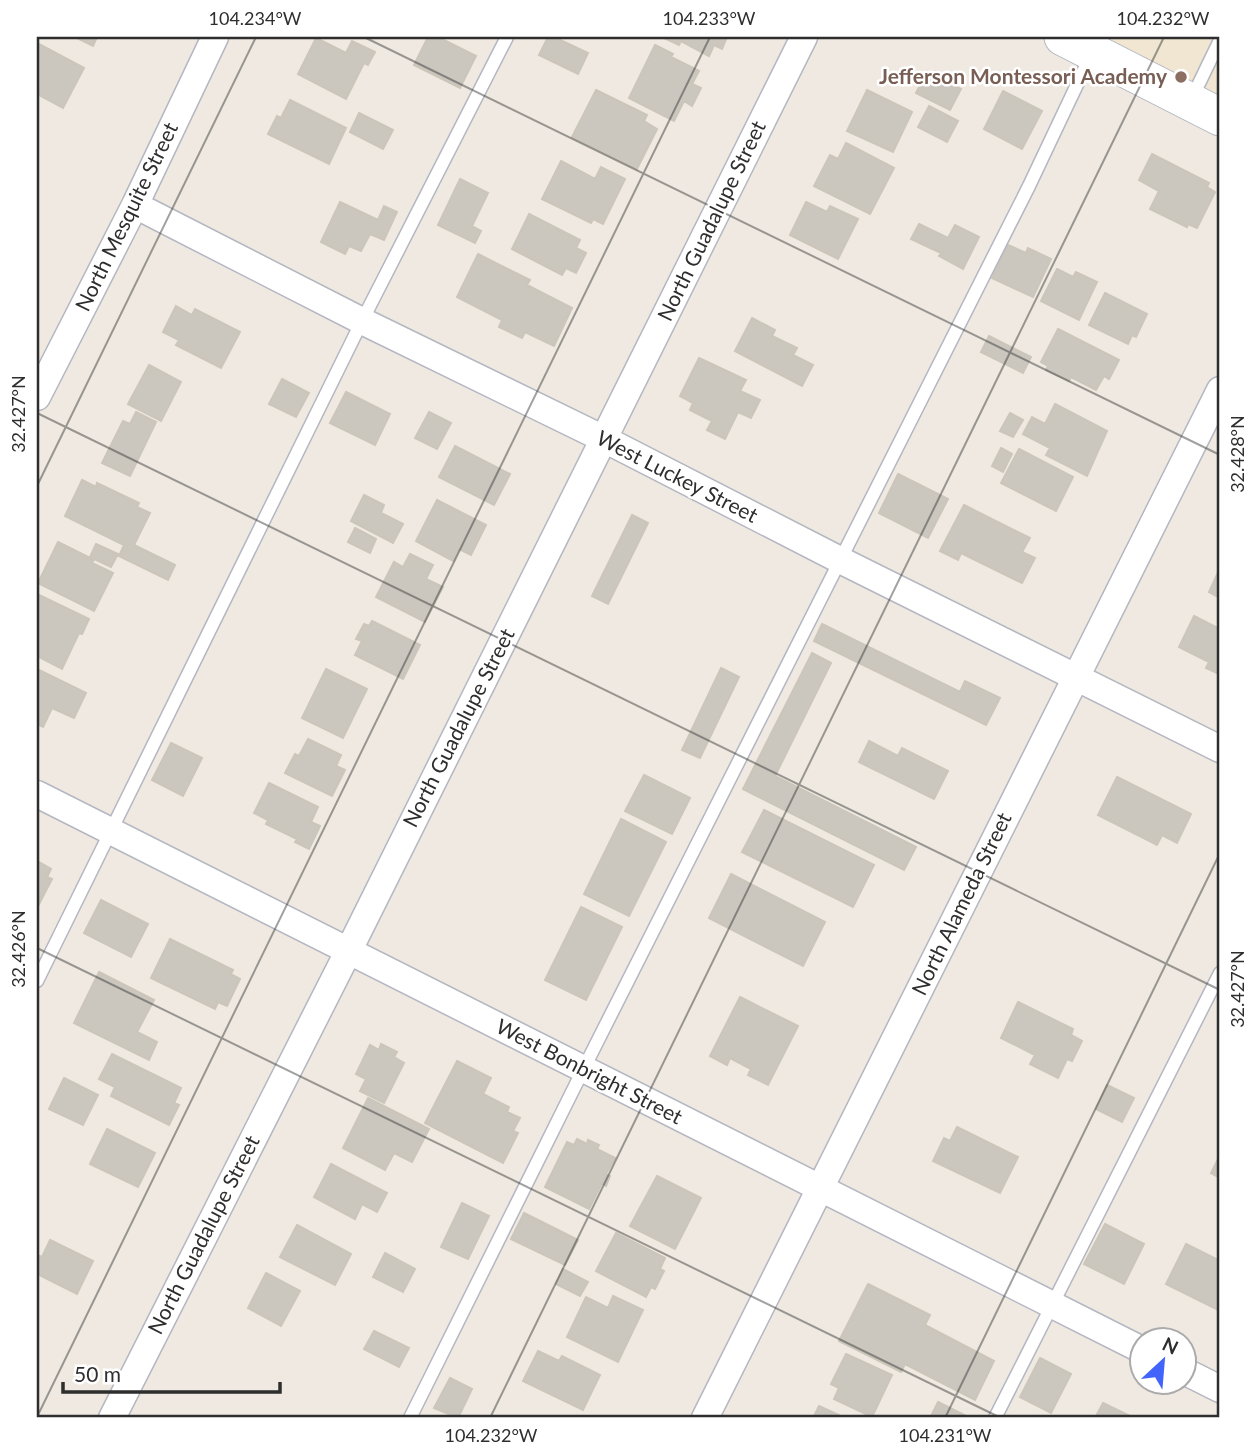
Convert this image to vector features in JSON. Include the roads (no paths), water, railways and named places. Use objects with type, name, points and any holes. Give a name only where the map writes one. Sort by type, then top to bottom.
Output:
[{"type":"street","name":"North Mesquite Street","points":[[37,397],[135,205],[215,37]]},
{"type":"street","name":"North Guadalupe Street","points":[[111,1418],[349,950],[804,37]]},
{"type":"street","points":[[1078,44],[1205,109]]},
{"type":"street","name":"West Luckey Street","points":[[135,205],[1220,749]]},
{"type":"street","name":"North Alameda Street","points":[[705,1418],[1220,390]]},
{"type":"street","name":"West Bonbright Street","points":[[37,794],[1128,1343]]},
{"type":"street","points":[[1198,1378],[1220,1389]]},
{"type":"lane","points":[[37,981],[362,321],[507,37]]},
{"type":"lane","points":[[1205,109],[1220,40]]},
{"type":"lane","points":[[410,1418],[1029,186],[1078,44]]},
{"type":"lane","points":[[995,1418],[1220,973]]},
{"type":"place","name":"Jefferson Montessori Academy","points":[[1181,77]]}]
